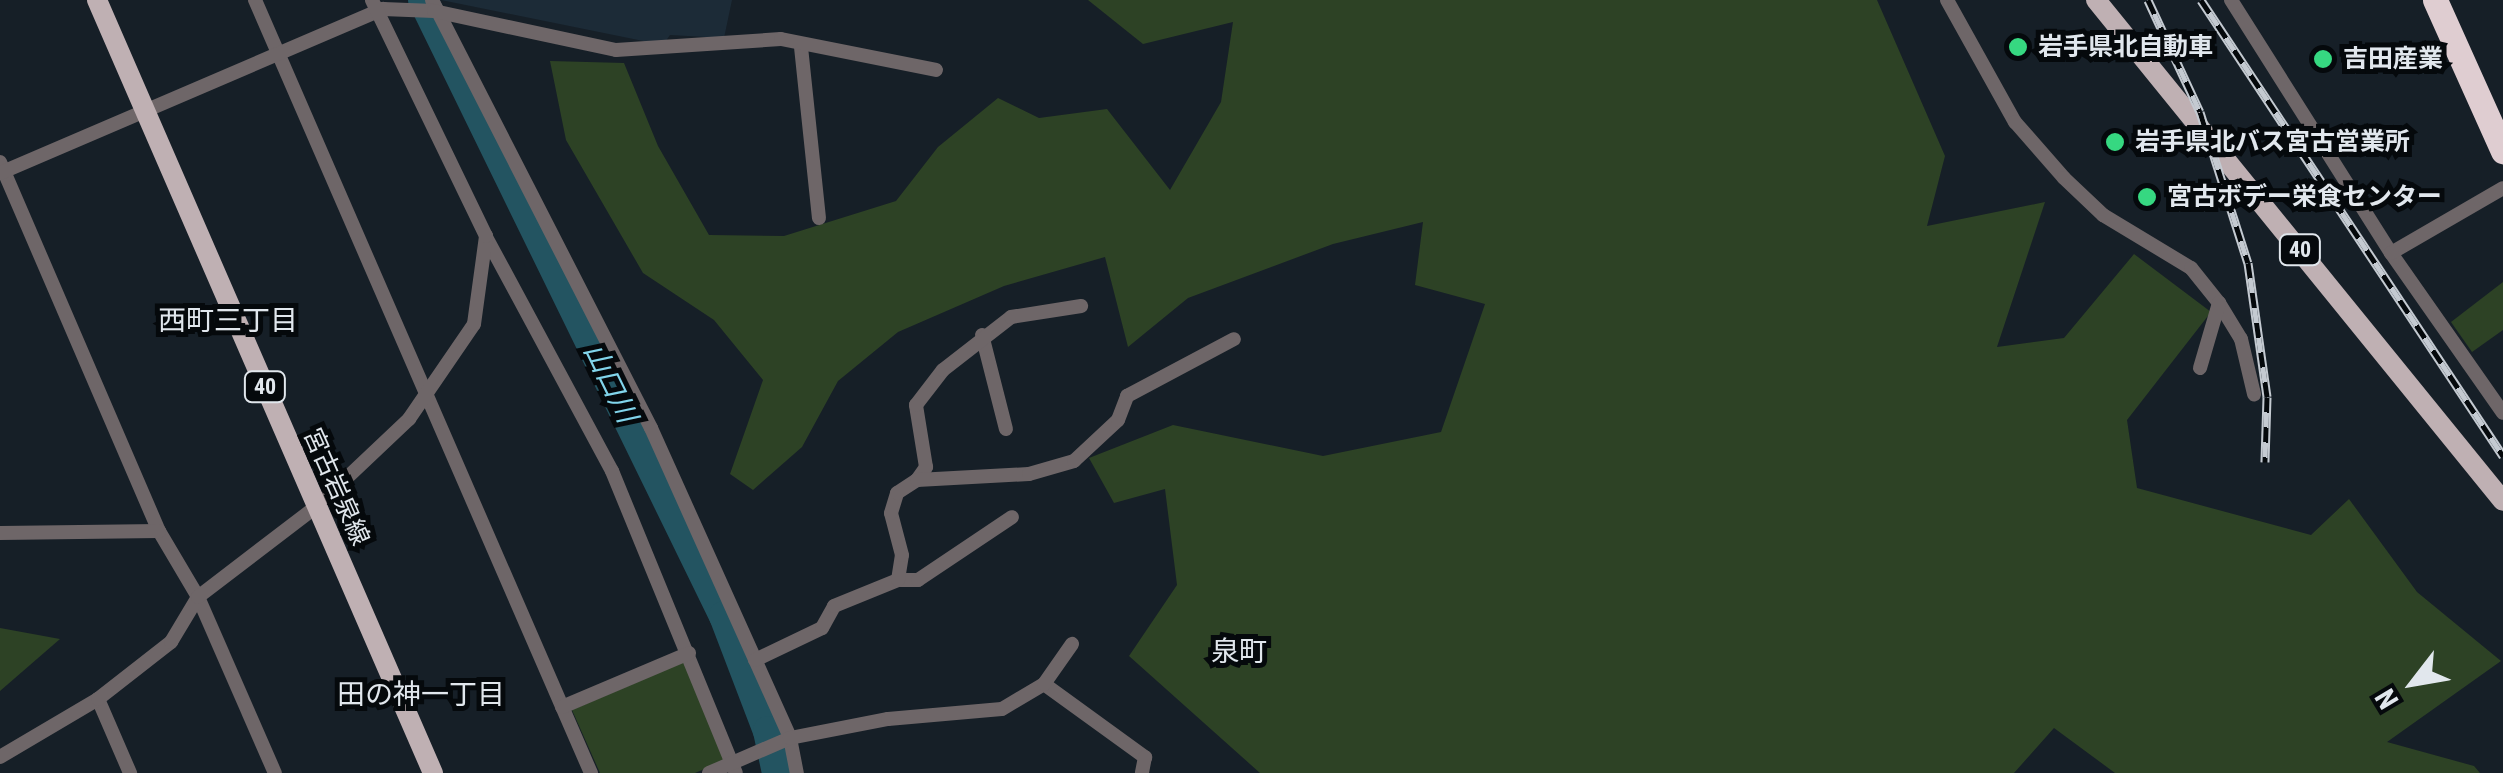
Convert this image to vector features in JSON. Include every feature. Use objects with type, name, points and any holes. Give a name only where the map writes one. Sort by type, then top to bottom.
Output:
[{"type":"highway","points":[[2436,0],[2503,151]]},
{"type":"main road","name":"宮古岩泉線","points":[[97,0],[434,773]]},
{"type":"main road","name":"40","points":[[2096,0],[2503,501]]},
{"type":"street","points":[[255,0],[591,773]]},
{"type":"street","points":[[1947,0],[2016,122],[2064,178],[2103,216],[2191,268],[2219,303],[2241,339],[2254,394]]},
{"type":"street","points":[[2230,0],[2391,253],[2503,413]]},
{"type":"street","points":[[433,6],[651,428],[755,660],[796,773]]},
{"type":"street","points":[[275,773],[198,597],[159,531],[1,169],[278,54],[378,7],[433,6],[616,50],[781,39],[801,47],[936,70]]},
{"type":"street","points":[[378,7],[486,236],[612,471],[737,765]]},
{"type":"street","points":[[801,47],[819,218]]},
{"type":"street","points":[[2391,253],[2503,188]]},
{"type":"street","points":[[0,757],[98,699],[171,642],[198,597],[317,506],[427,395],[474,324],[486,236]]},
{"type":"street","points":[[2200,368],[2219,303]]},
{"type":"street","points":[[898,580],[902,555],[890,513],[898,494],[917,480],[926,467],[916,405],[982,335],[1011,317],[1081,306]]},
{"type":"street","points":[[982,335],[1006,429]]},
{"type":"street","points":[[917,480],[1029,474],[1074,461],[1118,420],[1127,396],[1234,340]]},
{"type":"street","points":[[755,660],[822,628],[834,606],[898,580],[918,580],[1012,517]]},
{"type":"street","points":[[0,532],[159,531]]},
{"type":"street","points":[[708,773],[737,765],[785,740],[888,719],[1002,709],[1044,684],[1072,644]]},
{"type":"street","points":[[562,708],[689,653]]},
{"type":"street","points":[[1044,684],[1145,757],[1142,773]]},
{"type":"street","points":[[98,699],[130,773]]},
{"type":"shaded area","points":[[441,0],[732,0],[724,38],[670,35],[663,45]]},
{"type":"green space","points":[[1088,0],[1877,0],[1945,156],[1927,226],[2045,202],[1997,347],[2064,338],[2134,254],[2211,312],[2127,420],[2137,488],[2311,535],[2349,499],[2417,592],[2501,661],[2387,742],[2474,766],[2480,773],[2115,773],[2054,728],[2014,773],[1260,773],[1129,656],[1177,585],[1165,489],[1114,503],[1089,458],[1173,425],[1323,456],[1441,432],[1485,304],[1415,285],[1423,222],[1333,244],[1188,298],[1128,347],[1105,257],[1004,286],[898,332],[838,381],[802,447],[753,490],[730,474],[763,380],[714,320],[643,273],[566,140],[550,61],[624,63],[658,146],[709,235],[784,236],[896,201],[938,147],[998,98],[1039,118],[1107,109],[1170,190],[1221,102],[1233,22],[1143,44]]},
{"type":"green space","points":[[2503,282],[2503,330],[2472,352],[2451,322]]},
{"type":"green space","points":[[0,628],[60,639],[0,691]]},
{"type":"green space","points":[[686,661],[726,760],[695,773],[600,773],[572,710]]},
{"type":"waterway","name":"山口川","points":[[423,0],[724,616],[768,731],[777,773]]},
{"type":"railway","points":[[2148,0],[2200,112],[2248,263],[2267,397],[2265,462]]},
{"type":"railway","points":[[2201,0],[2503,456]]},
{"type":"place","name":"岩手県北自動車","points":[[2018,47]]},
{"type":"place","name":"吉田産業","points":[[2323,59]]},
{"type":"place","name":"岩手県北バス宮古営業所","points":[[2115,142]]},
{"type":"place","name":"宮古ボデー栄食センター","points":[[2147,197]]},
{"type":"district","name":"西町三丁目","points":[[228,321]]},
{"type":"district","name":"泉町","points":[[1239,652]]},
{"type":"district","name":"田の神一丁目","points":[[421,695]]}]
